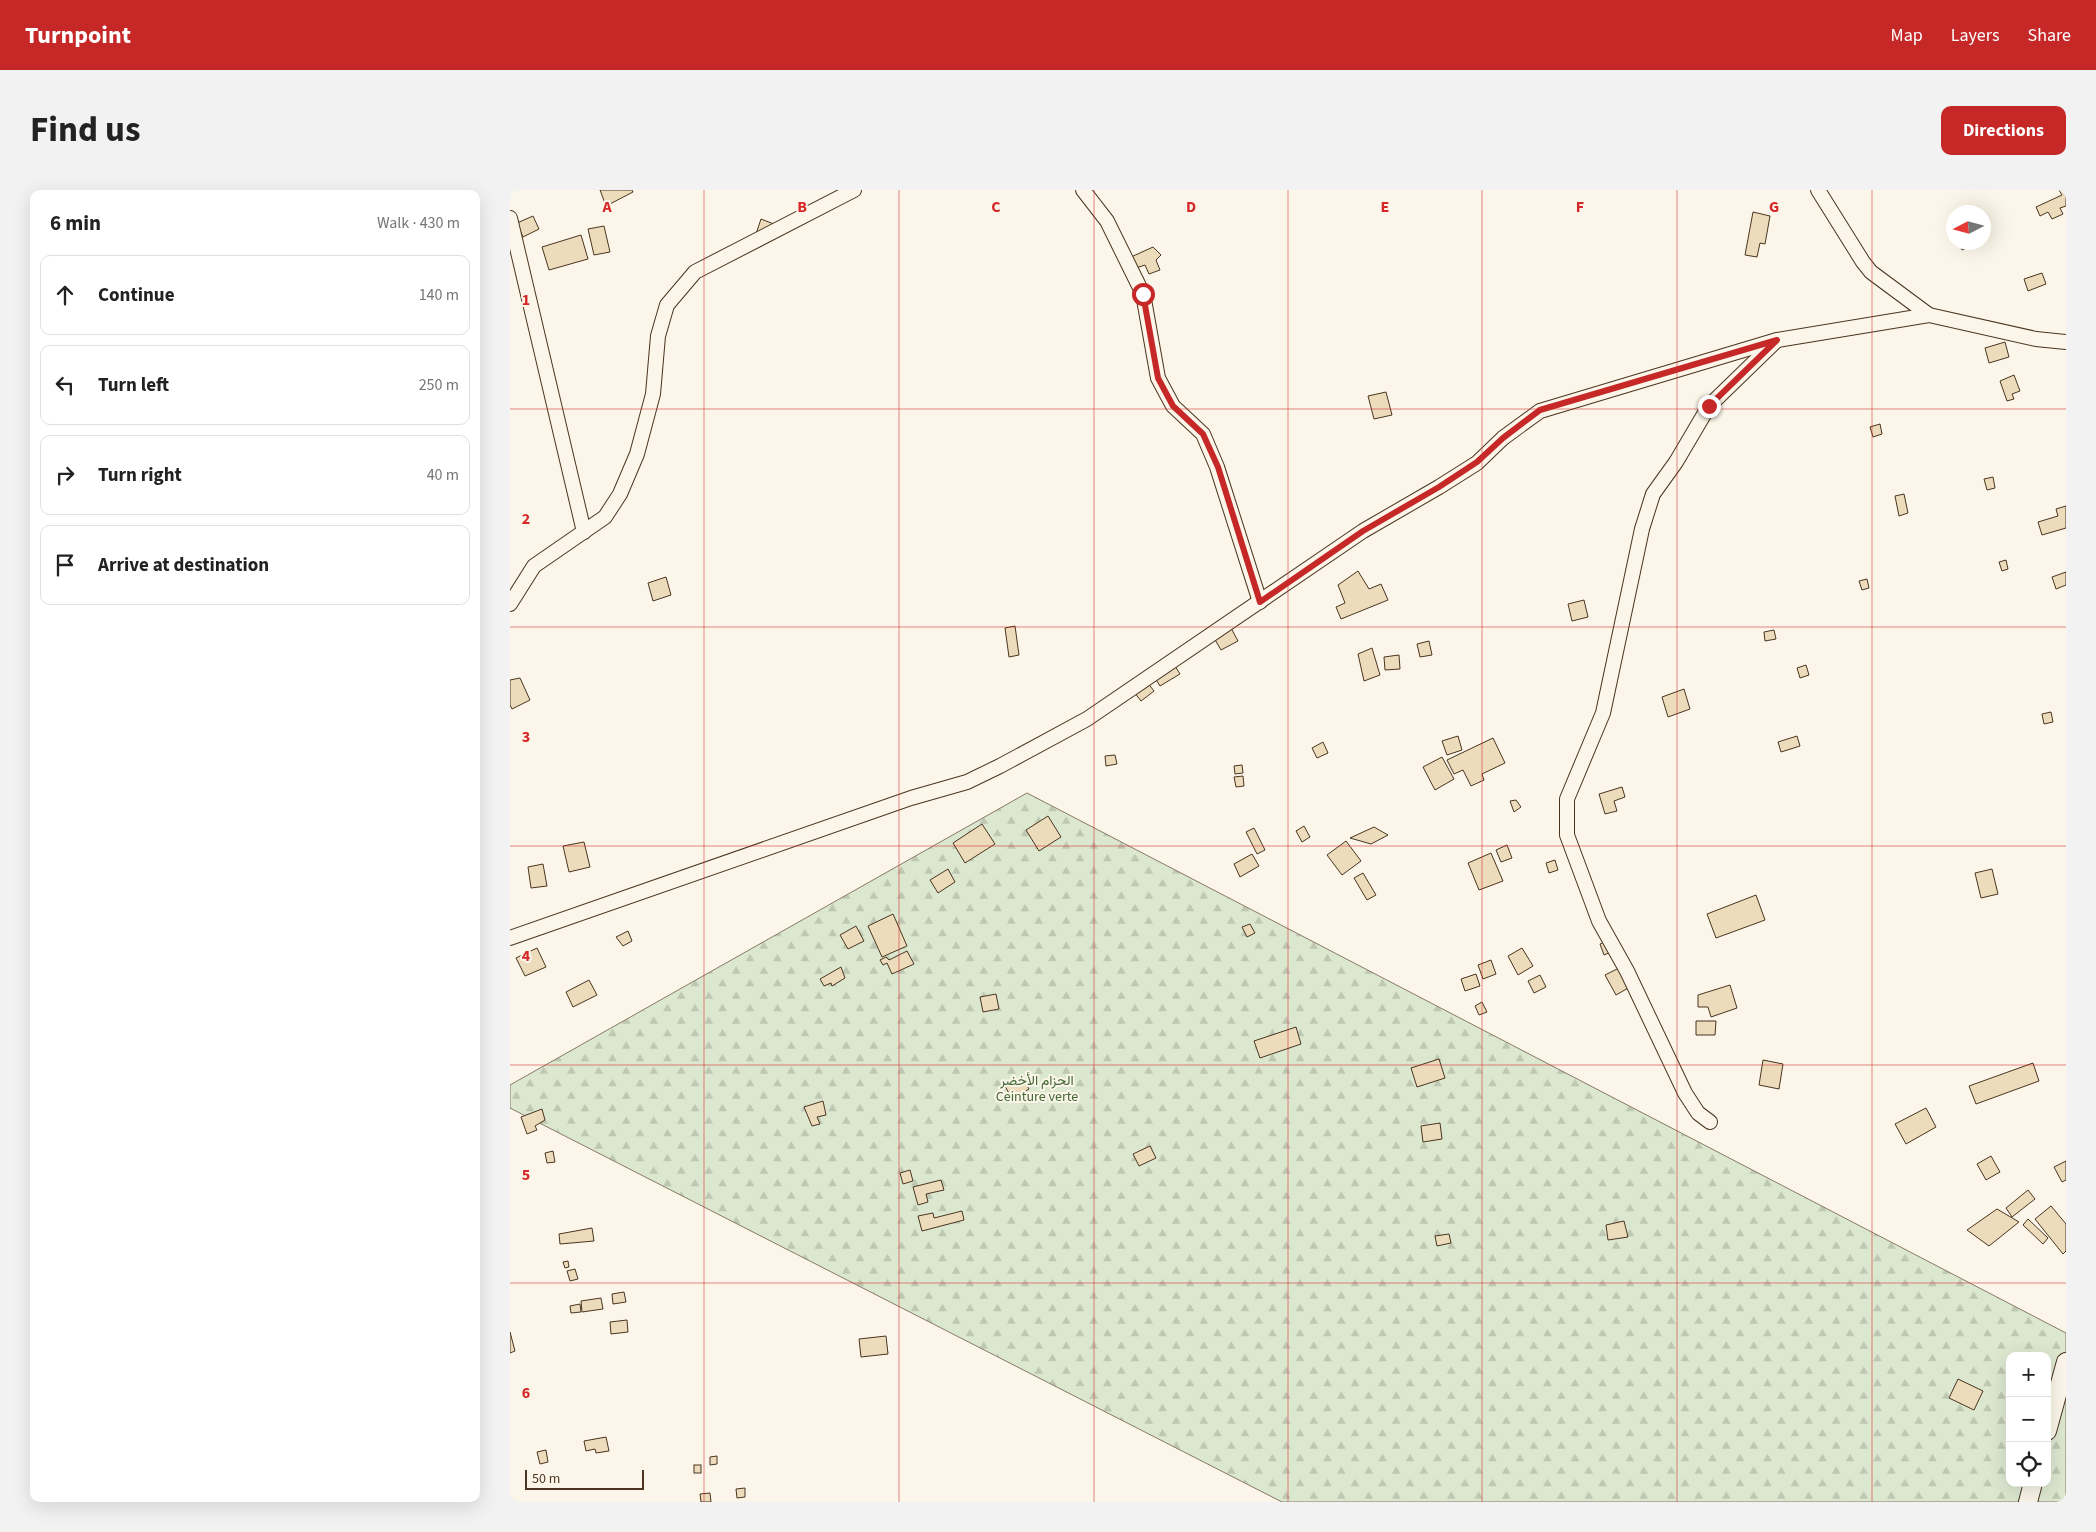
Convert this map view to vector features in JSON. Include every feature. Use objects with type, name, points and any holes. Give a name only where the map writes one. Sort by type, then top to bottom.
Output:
[{"type":"street","points":[[510,604],[534,566],[605,517],[620,494],[637,454],[653,394],[658,336],[667,305],[695,272],[854,190]]},
{"type":"street","points":[[1083,190],[1107,221],[1143,294],[1158,378],[1173,406],[1203,434],[1218,467],[1260,602]]},
{"type":"street","points":[[1818,190],[1871,272],[1929,315]]},
{"type":"street","points":[[510,218],[584,532]]},
{"type":"street","points":[[510,938],[911,798],[967,782],[1000,766],[1087,719],[1363,531],[1439,487],[1477,462],[1503,438],[1540,410],[1777,340],[1929,315],[2036,340],[2066,342]]},
{"type":"street","points":[[1710,1122],[1698,1113],[1685,1093],[1627,972],[1599,921],[1567,835],[1567,799],[1603,713],[1642,529],[1653,494],[1676,462],[1709,406],[1777,340]]},
{"type":"street","points":[[2051,1416],[2066,1362]]},
{"type":"street","points":[[2028,1502],[2032,1487]]},
{"type":"green space","name":"الحزام الأخضر Ceinture verte","points":[[1027,793],[2066,1333],[2066,1502],[1282,1502],[510,1108],[510,1085]]},
{"type":"building","points":[[600,190],[632,190],[633,192],[606,206]]},
{"type":"building","points":[[2059,190],[2066,190],[2066,206],[2060,208],[2063,214],[2052,219],[2048,212],[2040,216],[2036,207],[2062,195]]},
{"type":"building","points":[[1753,212],[1770,216],[1765,244],[1760,243],[1757,257],[1745,255]]},
{"type":"building","points":[[533,216],[539,229],[523,237],[517,223]]},
{"type":"building","points":[[761,219],[779,226],[756,234]]},
{"type":"building","points":[[604,226],[610,252],[594,255],[588,229]]},
{"type":"building","points":[[581,235],[588,259],[549,270],[542,247]]},
{"type":"building","points":[[1153,247],[1161,255],[1156,260],[1160,270],[1149,274],[1145,265],[1136,268],[1131,257]]},
{"type":"building","points":[[2042,273],[2046,284],[2028,291],[2024,279]]},
{"type":"building","points":[[2005,342],[2009,357],[1989,363],[1985,348]]},
{"type":"building","points":[[2014,375],[2020,391],[2012,394],[2014,399],[2007,401],[2000,381]]},
{"type":"building","points":[[1386,392],[1392,415],[1374,419],[1368,396]]},
{"type":"building","points":[[1880,424],[1882,434],[1873,437],[1870,427]]},
{"type":"building","points":[[1993,477],[1995,488],[1987,490],[1984,479]]},
{"type":"building","points":[[1904,494],[1908,513],[1899,516],[1895,496]]},
{"type":"building","points":[[2066,506],[2066,528],[2042,535],[2038,522],[2058,516],[2056,509]]},
{"type":"building","points":[[2006,560],[2008,569],[2002,571],[1999,562]]},
{"type":"building","points":[[1358,571],[1369,589],[1381,584],[1388,600],[1341,619],[1336,607],[1345,603],[1338,585]]},
{"type":"building","points":[[2066,572],[2066,585],[2056,589],[2052,577]]},
{"type":"building","points":[[666,577],[671,595],[653,601],[648,583]]},
{"type":"building","points":[[1867,579],[1869,588],[1862,590],[1859,581]]},
{"type":"building","points":[[1584,600],[1588,617],[1572,621],[1568,604]]},
{"type":"building","points":[[1015,626],[1019,655],[1009,657],[1005,628]]},
{"type":"building","points":[[1231,628],[1238,641],[1221,650],[1214,638]]},
{"type":"building","points":[[1774,630],[1776,639],[1765,641],[1764,632]]},
{"type":"building","points":[[1429,641],[1432,655],[1420,657],[1417,644]]},
{"type":"building","points":[[1372,648],[1380,675],[1364,681],[1358,654]]},
{"type":"building","points":[[1399,655],[1400,669],[1385,670],[1384,657]]},
{"type":"building","points":[[1806,665],[1809,675],[1800,678],[1797,668]]},
{"type":"building","points":[[1175,666],[1180,674],[1160,686],[1155,678]]},
{"type":"building","points":[[520,678],[530,700],[512,709],[510,705],[510,680]]},
{"type":"building","points":[[1147,682],[1154,691],[1141,701],[1134,692]]},
{"type":"building","points":[[1684,689],[1690,709],[1668,717],[1662,697]]},
{"type":"building","points":[[2051,712],[2053,722],[2044,724],[2042,714]]},
{"type":"building","points":[[1458,736],[1462,750],[1447,755],[1442,741]]},
{"type":"building","points":[[1797,736],[1800,746],[1781,752],[1778,742]]},
{"type":"building","points":[[1493,738],[1505,763],[1482,774],[1484,780],[1471,786],[1463,770],[1454,774],[1447,760]]},
{"type":"building","points":[[1323,742],[1328,753],[1317,758],[1312,748]]},
{"type":"building","points":[[1115,755],[1117,764],[1106,766],[1105,756]]},
{"type":"building","points":[[1442,757],[1454,779],[1435,790],[1423,767]]},
{"type":"building","points":[[1242,765],[1243,773],[1235,774],[1234,766]]},
{"type":"building","points":[[1243,776],[1244,786],[1236,787],[1234,777]]},
{"type":"building","points":[[1622,787],[1625,797],[1614,801],[1617,811],[1605,814],[1599,794]]},
{"type":"building","points":[[1516,800],[1521,807],[1514,812],[1510,801]]},
{"type":"building","points":[[1048,816],[1061,837],[1039,851],[1026,830]]},
{"type":"building","points":[[982,824],[995,844],[965,863],[953,843]]},
{"type":"building","points":[[1304,826],[1310,837],[1302,842],[1296,831]]},
{"type":"building","points":[[1374,827],[1388,835],[1371,844],[1350,838]]},
{"type":"building","points":[[1254,828],[1265,850],[1257,854],[1246,832]]},
{"type":"building","points":[[1346,841],[1361,861],[1342,875],[1327,855]]},
{"type":"building","points":[[584,842],[590,867],[569,872],[563,846]]},
{"type":"building","points":[[1507,845],[1512,858],[1501,862],[1496,850]]},
{"type":"building","points":[[1491,853],[1503,881],[1479,890],[1468,863]]},
{"type":"building","points":[[1252,854],[1259,866],[1240,877],[1234,864]]},
{"type":"building","points":[[1555,860],[1558,870],[1549,873],[1546,863]]},
{"type":"building","points":[[543,864],[547,886],[531,888],[528,867]]},
{"type":"building","points":[[948,869],[955,882],[938,893],[930,880]]},
{"type":"building","points":[[1992,869],[1998,894],[1981,898],[1975,873]]},
{"type":"building","points":[[1363,873],[1376,895],[1367,900],[1354,878]]},
{"type":"building","points":[[1756,895],[1765,920],[1716,938],[1707,914]]},
{"type":"building","points":[[893,914],[907,946],[882,957],[868,926]]},
{"type":"building","points":[[1250,924],[1255,933],[1247,937],[1242,927]]},
{"type":"building","points":[[856,926],[864,941],[848,949],[840,935]]},
{"type":"building","points":[[628,931],[632,941],[623,946],[616,937]]},
{"type":"building","points":[[1607,941],[1611,952],[1604,955],[1600,944]]},
{"type":"building","points":[[537,948],[546,967],[525,976],[516,958]]},
{"type":"building","points":[[1522,948],[1533,966],[1518,975],[1508,956]]},
{"type":"building","points":[[907,951],[914,964],[892,974],[887,963],[883,965],[880,960],[886,957],[889,960]]},
{"type":"building","points":[[1491,960],[1496,974],[1483,979],[1478,965]]},
{"type":"building","points":[[841,967],[845,978],[832,986],[831,983],[824,986],[820,979]]},
{"type":"building","points":[[1619,968],[1630,987],[1616,995],[1605,975]]},
{"type":"building","points":[[1476,974],[1480,986],[1465,991],[1461,979]]},
{"type":"building","points":[[1540,975],[1546,987],[1534,993],[1528,981]]},
{"type":"building","points":[[589,980],[597,995],[573,1007],[566,992]]},
{"type":"building","points":[[1730,985],[1737,1008],[1711,1017],[1708,1007],[1698,1007],[1698,995]]},
{"type":"building","points":[[996,994],[999,1009],[983,1012],[980,997]]},
{"type":"building","points":[[1482,1002],[1487,1012],[1479,1015],[1475,1006]]},
{"type":"building","points":[[1696,1021],[1716,1021],[1715,1035],[1696,1035]]},
{"type":"building","points":[[1296,1027],[1301,1044],[1260,1058],[1254,1041]]},
{"type":"building","points":[[1439,1059],[1445,1078],[1417,1087],[1411,1068]]},
{"type":"building","points":[[1763,1060],[1783,1064],[1779,1089],[1759,1085]]},
{"type":"building","points":[[2033,1063],[2039,1081],[1976,1104],[1969,1086]]},
{"type":"building","points":[[1022,1077],[1029,1089],[1012,1099],[1005,1086]]},
{"type":"building","points":[[823,1101],[826,1115],[817,1117],[820,1124],[812,1126],[804,1107]]},
{"type":"building","points":[[1926,1108],[1936,1127],[1906,1144],[1895,1124]]},
{"type":"building","points":[[542,1109],[545,1120],[535,1126],[537,1130],[527,1134],[521,1117]]},
{"type":"building","points":[[1440,1123],[1442,1139],[1423,1142],[1421,1126]]},
{"type":"building","points":[[1150,1146],[1156,1158],[1139,1166],[1133,1154]]},
{"type":"building","points":[[553,1151],[555,1162],[547,1163],[545,1153]]},
{"type":"building","points":[[1991,1156],[2000,1172],[1986,1180],[1977,1164]]},
{"type":"building","points":[[2066,1161],[2066,1180],[2062,1182],[2054,1167]]},
{"type":"building","points":[[910,1170],[913,1181],[903,1184],[900,1173]]},
{"type":"building","points":[[941,1180],[944,1190],[926,1194],[928,1202],[918,1205],[913,1187]]},
{"type":"building","points":[[2028,1190],[2035,1199],[2012,1217],[2006,1208]]},
{"type":"building","points":[[2051,1206],[2066,1224],[2066,1251],[2063,1254],[2035,1219]]},
{"type":"building","points":[[1997,1209],[2019,1222],[1989,1246],[1967,1230]]},
{"type":"building","points":[[962,1211],[964,1220],[922,1231],[918,1216],[933,1213],[934,1218]]},
{"type":"building","points":[[2028,1219],[2048,1238],[2043,1244],[2023,1225]]},
{"type":"building","points":[[1624,1221],[1628,1237],[1608,1240],[1606,1225]]},
{"type":"building","points":[[592,1228],[594,1241],[560,1244],[559,1234]]},
{"type":"building","points":[[1449,1234],[1451,1243],[1437,1246],[1435,1236]]},
{"type":"building","points":[[568,1261],[569,1267],[565,1268],[563,1262]]},
{"type":"building","points":[[575,1269],[578,1279],[570,1281],[567,1271]]},
{"type":"building","points":[[624,1292],[626,1302],[613,1304],[612,1294]]},
{"type":"building","points":[[601,1298],[603,1309],[582,1312],[581,1301]]},
{"type":"building","points":[[580,1304],[581,1312],[571,1313],[570,1306]]},
{"type":"building","points":[[627,1320],[628,1332],[611,1334],[610,1322]]},
{"type":"building","points":[[510,1332],[515,1351],[510,1353]]},
{"type":"building","points":[[886,1336],[888,1354],[861,1357],[859,1339]]},
{"type":"building","points":[[1958,1379],[1983,1391],[1974,1410],[1949,1398]]},
{"type":"building","points":[[606,1437],[609,1451],[596,1453],[595,1449],[586,1451],[584,1441]]},
{"type":"building","points":[[546,1450],[548,1462],[540,1464],[537,1452]]},
{"type":"building","points":[[717,1456],[717,1464],[710,1465],[710,1457]]},
{"type":"building","points":[[694,1465],[701,1465],[701,1473],[694,1473]]},
{"type":"building","points":[[745,1488],[745,1497],[737,1498],[736,1489]]},
{"type":"building","points":[[710,1493],[711,1502],[701,1502],[700,1494]]},
{"type":"route","points":[[1143,294],[1158,378],[1173,406],[1203,434],[1218,467],[1260,602],[1363,531],[1439,487],[1477,462],[1503,438],[1540,410],[1777,340],[1709,406]]}]
